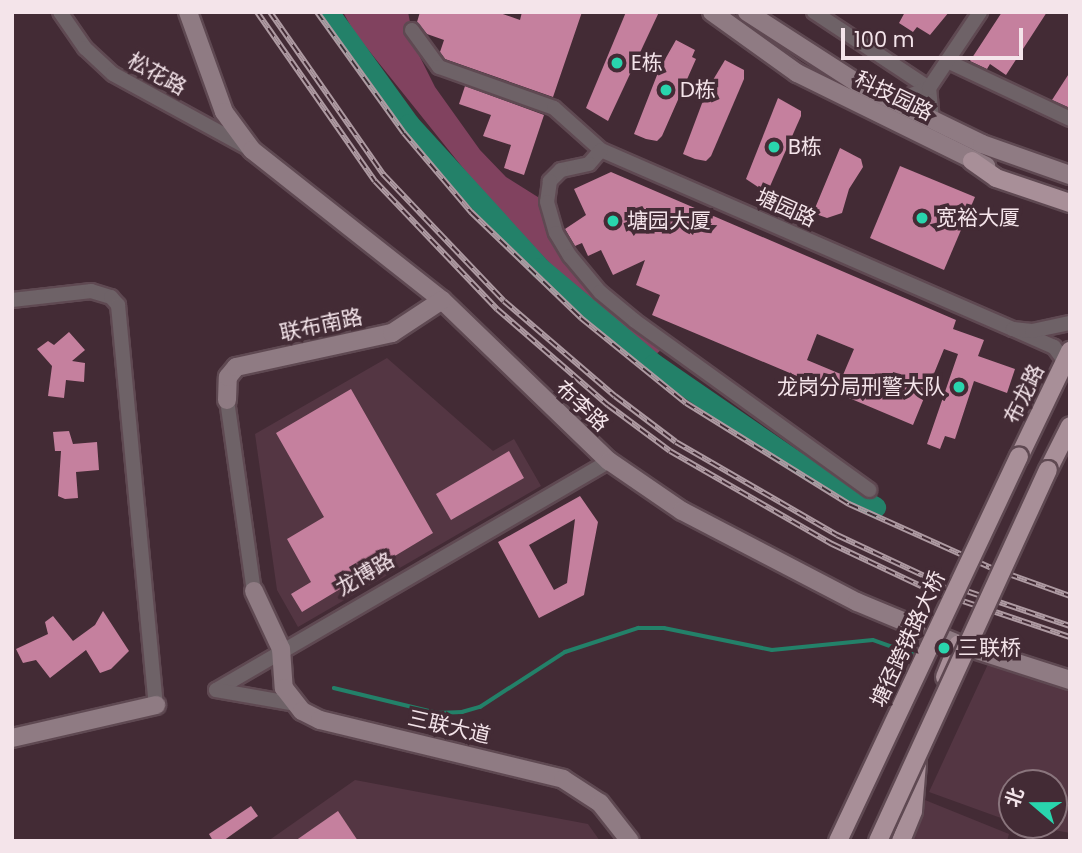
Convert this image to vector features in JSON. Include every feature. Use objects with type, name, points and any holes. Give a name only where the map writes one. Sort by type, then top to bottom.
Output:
[{"type":"main road","name":"布李路","points":[[188,12],[224,112],[252,150],[442,300],[609,461],[682,511],[763,556],[958,644],[1070,680]]},
{"type":"main road","name":"科技园路","points":[[712,12],[797,73],[972,161],[1070,194]]},
{"type":"main road","name":"科技园路","points":[[747,12],[814,58],[893,102],[1032,164],[1070,175]]},
{"type":"main road","points":[[972,161],[996,178],[1070,203]]},
{"type":"main road","name":"联布南路","points":[[227,400],[228,377],[236,367],[392,333],[442,300]]},
{"type":"main road","name":"布龙路","points":[[1019,457],[1067,357]]},
{"type":"main road","points":[[878,841],[1070,426]]},
{"type":"main road","name":"塘径跨铁路大桥","points":[[838,841],[1019,457]]},
{"type":"main road","points":[[254,591],[281,649],[281,679],[295,704]]},
{"type":"main road","points":[[901,841],[913,811],[921,744],[958,644]]},
{"type":"main road","name":"三联大道","points":[[295,704],[320,720],[563,779],[600,803],[630,841]]},
{"type":"main road","points":[[12,738],[156,705]]},
{"type":"street","name":"松花路","points":[[60,12],[85,48],[113,74],[252,150]]},
{"type":"street","points":[[814,12],[929,88]]},
{"type":"street","points":[[893,102],[929,88],[980,12]]},
{"type":"street","name":"塘园路","points":[[412,30],[428,58],[449,73],[554,108],[601,149],[1054,347],[1067,357]]},
{"type":"street","points":[[947,61],[1070,119]]},
{"type":"street","points":[[929,88],[932,121]]},
{"type":"street","points":[[601,149],[589,164],[561,170],[550,181],[547,202],[556,233],[570,256],[600,292],[635,321],[869,490]]},
{"type":"street","points":[[12,300],[91,291],[111,298],[121,316],[156,705]]},
{"type":"street","name":"塘园路","points":[[1013,329],[1032,331],[1070,323]]},
{"type":"street","points":[[227,400],[254,591]]},
{"type":"street","name":"龙博路","points":[[295,704],[216,690],[281,649],[609,461]]},
{"type":"shaded area","points":[[343,12],[408,12],[415,47],[435,87],[480,150],[506,177],[541,199],[549,237],[580,277],[662,349],[653,357],[558,272],[483,193],[354,32]]},
{"type":"shaded area","points":[[387,358],[493,451],[514,439],[541,486],[298,627],[277,590],[255,434]]},
{"type":"shaded area","points":[[988,664],[1070,685],[1070,833],[1068,769],[998,769],[998,817],[929,792]]},
{"type":"shaded area","points":[[355,780],[588,824],[600,841],[268,841]]},
{"type":"shaded area","points":[[925,800],[998,830],[998,839],[1008,839],[1007,841],[909,841]]},
{"type":"building","points":[[420,12],[497,12],[520,20],[522,12],[582,12],[553,97],[445,59],[440,52],[444,40],[427,34],[417,22]]},
{"type":"building","name":"E栋","points":[[626,12],[659,12],[608,121],[586,108]]},
{"type":"building","points":[[905,12],[949,12],[930,35],[917,27],[913,32],[899,23]]},
{"type":"building","points":[[1002,12],[1047,12],[1006,75],[990,64],[987,69],[970,61]]},
{"type":"building","name":"D栋","points":[[676,40],[695,50],[692,57],[696,59],[662,136],[657,141],[646,139],[634,134],[659,70]]},
{"type":"building","points":[[725,60],[744,70],[744,79],[711,156],[706,161],[695,159],[683,154],[707,90]]},
{"type":"building","points":[[1070,72],[1070,108],[1052,100]]},
{"type":"building","points":[[465,86],[544,115],[524,175],[504,168],[511,145],[483,136],[491,115],[459,104]]},
{"type":"building","name":"B栋","points":[[778,98],[801,111],[801,116],[767,193],[746,179]]},
{"type":"building","points":[[840,148],[861,159],[863,167],[849,189],[842,213],[827,218],[813,213]]},
{"type":"building","name":"宽裕大厦","points":[[900,166],[975,197],[944,270],[870,238]]},
{"type":"building","points":[[611,172],[956,320],[953,329],[984,340],[978,356],[1015,369],[1007,393],[974,381],[955,439],[945,436],[940,449],[927,444],[958,354],[944,349],[913,425],[652,315],[660,295],[636,285],[645,260],[613,275],[601,250],[588,256],[582,243],[575,246],[565,229],[586,215],[574,189]],"holes":[[[817,334],[854,349],[843,375],[807,360]]]},
{"type":"building","points":[[69,332],[85,350],[72,361],[85,363],[84,382],[66,380],[64,398],[48,396],[52,366],[37,349],[48,341],[54,345]]},
{"type":"building","points":[[351,389],[433,533],[302,612],[291,594],[311,582],[287,539],[324,517],[276,433]]},
{"type":"building","points":[[69,431],[73,444],[97,442],[99,470],[76,472],[78,498],[65,499],[58,496],[61,451],[55,451],[53,432]]},
{"type":"building","points":[[509,451],[524,478],[451,520],[436,494]]},
{"type":"building","points":[[580,496],[598,522],[584,595],[539,618],[498,542]],"holes":[[[575,519],[567,583],[554,590],[529,545]]]},
{"type":"building","points":[[103,611],[129,651],[111,669],[100,673],[86,650],[50,678],[36,660],[23,663],[16,649],[48,634],[45,622],[53,616],[73,641],[95,625]]},
{"type":"building","points":[[251,806],[258,816],[223,841],[213,841],[209,834]]},
{"type":"building","points":[[338,811],[358,841],[295,841]]},
{"type":"waterway","points":[[328,12],[409,124],[540,268],[654,364],[792,459],[875,507]]},
{"type":"waterway","points":[[334,688],[437,713],[462,712],[480,707],[565,652],[638,628],[664,628],[772,650],[873,640],[918,656]]},
{"type":"railway","points":[[257,12],[375,181],[497,309],[608,405],[670,451],[832,544],[927,589],[1070,637]]},
{"type":"railway","points":[[270,12],[383,174],[504,301],[615,396],[676,442],[837,535],[931,579],[1070,626]]},
{"type":"railway","points":[[317,12],[404,133],[471,212],[581,318],[686,403],[849,504],[989,567],[1070,596]]},
{"type":"place","name":"E栋","points":[[617,63]]},
{"type":"place","name":"D栋","points":[[666,90]]},
{"type":"place","name":"B栋","points":[[774,147]]},
{"type":"place","name":"宽裕大厦","points":[[922,218]]},
{"type":"place","name":"塘园大厦","points":[[613,221]]},
{"type":"place","name":"龙岗分局刑警大队","points":[[959,387]]},
{"type":"place","name":"三联桥","points":[[944,648]]}]
